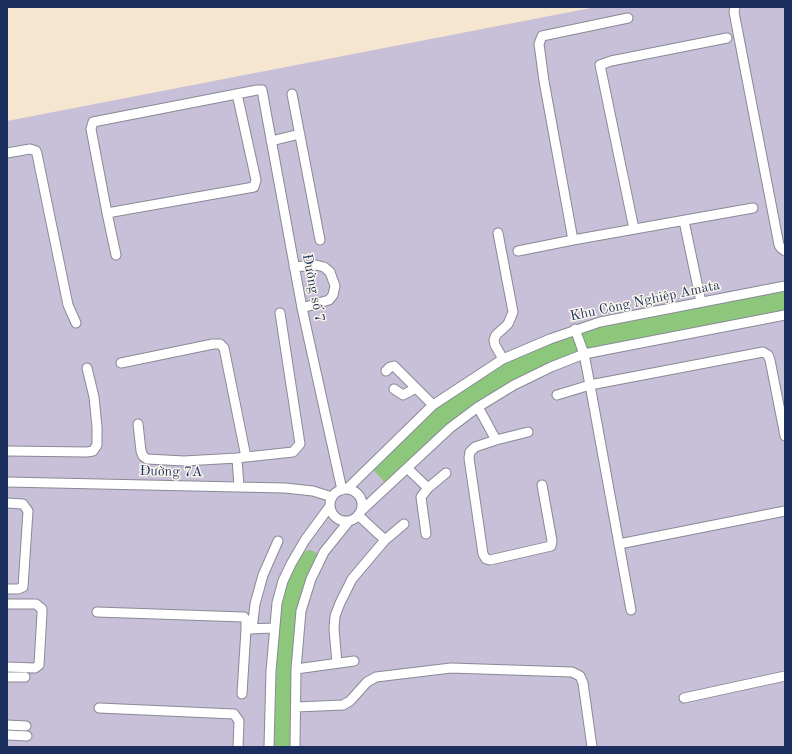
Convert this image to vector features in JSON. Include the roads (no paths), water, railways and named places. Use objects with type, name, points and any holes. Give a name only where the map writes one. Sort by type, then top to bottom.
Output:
[{"type":"street","points":[[735,7],[734,12],[779,245],[785,251]]},
{"type":"street","points":[[573,240],[544,81],[539,44],[542,36],[628,18]]},
{"type":"street","points":[[634,230],[600,65],[610,61],[727,38]]},
{"type":"street","name":"Đường số 7","points":[[237,94],[262,90],[302,308],[344,489]]},
{"type":"street","points":[[107,213],[254,187],[256,180],[237,94],[94,122],[91,129],[107,213],[116,255]]},
{"type":"street","points":[[292,94],[320,240]]},
{"type":"street","points":[[271,141],[300,134]]},
{"type":"street","points":[[7,153],[30,149],[36,151],[38,154],[68,305],[76,323]]},
{"type":"street","points":[[518,251],[753,208]]},
{"type":"street","points":[[684,220],[701,302]]},
{"type":"street","points":[[498,232],[513,312],[508,324],[496,335],[494,340],[494,345],[503,359]]},
{"type":"street","points":[[294,267],[316,265],[324,267],[330,272],[335,286],[334,295],[329,300],[302,308]]},
{"type":"street","name":"Khu Công Nghiệp Amata","points":[[344,489],[433,405],[503,359],[575,329],[600,322],[785,286]]},
{"type":"street","points":[[138,424],[141,451],[143,456],[147,459],[184,461],[237,458],[293,452],[300,444],[280,313]]},
{"type":"street","points":[[295,747],[296,669],[302,611],[311,579],[324,552],[349,520],[360,513],[450,428],[478,407],[514,385],[551,367],[584,354],[785,315]]},
{"type":"street","points":[[575,329],[584,354],[631,610]]},
{"type":"street","points":[[121,363],[213,344],[220,344],[224,348],[246,457]]},
{"type":"street","points":[[557,395],[590,385],[763,352],[768,355],[770,360],[785,436]]},
{"type":"street","points":[[386,371],[390,367],[394,366],[433,405]]},
{"type":"street","points":[[7,452],[94,451],[97,445],[96,420],[94,397],[87,368]]},
{"type":"street","points":[[394,390],[404,395],[416,388]]},
{"type":"street","points":[[478,407],[496,440]]},
{"type":"street","points":[[528,432],[475,447],[470,452],[469,458],[483,554],[486,559],[490,560],[551,546],[552,542],[542,484]]},
{"type":"street","points":[[237,458],[239,487]]},
{"type":"street","points":[[408,468],[428,488]]},
{"type":"street","points":[[426,534],[421,498],[428,488],[446,473]]},
{"type":"street","name":"Đường 7A","points":[[7,482],[239,487],[313,491],[331,501]]},
{"type":"street","points":[[269,747],[274,628],[277,603],[283,581],[305,540],[331,501],[344,489],[352,490],[360,497],[362,504],[360,513]]},
{"type":"street","points":[[331,501],[335,516],[344,520],[349,520]]},
{"type":"street","points":[[7,503],[23,504],[28,510],[23,587],[18,590],[7,589]]},
{"type":"street","points":[[619,544],[785,511]]},
{"type":"street","points":[[360,513],[385,540]]},
{"type":"street","points":[[337,664],[334,629],[335,616],[340,603],[352,579],[385,540],[404,524]]},
{"type":"street","points":[[242,694],[249,629],[263,575],[278,541]]},
{"type":"street","points":[[7,604],[36,604],[42,609],[39,665],[35,668],[7,667]]},
{"type":"street","points":[[97,612],[244,617],[249,629]]},
{"type":"street","points":[[249,629],[274,628]]},
{"type":"street","points":[[296,669],[337,664],[354,660]]},
{"type":"street","points":[[296,707],[343,705],[350,701],[367,682],[376,678],[451,668],[572,672],[580,676],[583,683],[592,747]]},
{"type":"street","points":[[684,698],[785,676]]},
{"type":"street","points":[[7,677],[25,677]]},
{"type":"street","points":[[98,708],[234,714],[238,721],[238,747]]},
{"type":"street","points":[[7,725],[26,726]]},
{"type":"street","points":[[7,735],[27,736]]}]
